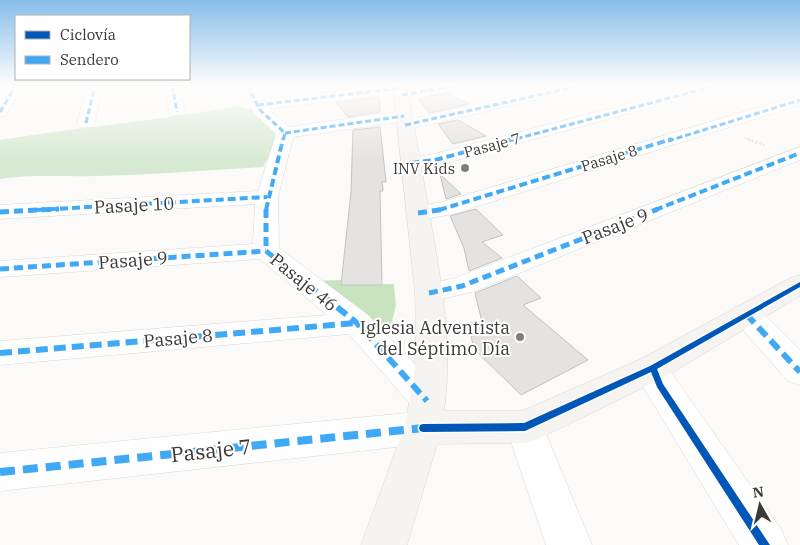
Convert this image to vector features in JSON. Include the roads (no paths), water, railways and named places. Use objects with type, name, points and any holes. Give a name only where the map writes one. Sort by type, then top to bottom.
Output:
[{"type":"main road","points":[[384,545],[425,414],[431,379],[432,336],[429,293],[403,110]]},
{"type":"main road","points":[[425,414],[525,427],[653,368],[800,284]]},
{"type":"street","points":[[86,123],[89,110]]},
{"type":"street","points":[[266,110],[284,133],[370,110]]},
{"type":"street","name":"Pasaje 7","points":[[411,163],[436,160],[622,110]]},
{"type":"street","name":"Pasaje 8","points":[[418,213],[445,209],[766,110]]},
{"type":"street","name":"Pasaje 46","points":[[284,133],[267,197],[265,215],[266,251],[356,323],[425,414]]},
{"type":"street","name":"Pasaje 9","points":[[429,293],[462,286],[800,153]]},
{"type":"street","name":"Pasaje 10","points":[[0,212],[267,197]]},
{"type":"street","name":"Pasaje 9","points":[[0,269],[266,251]]},
{"type":"street","points":[[746,314],[800,372]]},
{"type":"street","name":"Pasaje 8","points":[[0,353],[356,323]]},
{"type":"street","points":[[653,368],[660,385],[765,545]]},
{"type":"street","name":"Pasaje 7","points":[[0,472],[425,414]]},
{"type":"street","points":[[525,427],[569,545]]},
{"type":"place","name":"INV Kids","points":[[465,168]]},
{"type":"place","name":"Iglesia Adventista del Séptimo Día","points":[[520,337]]}]
